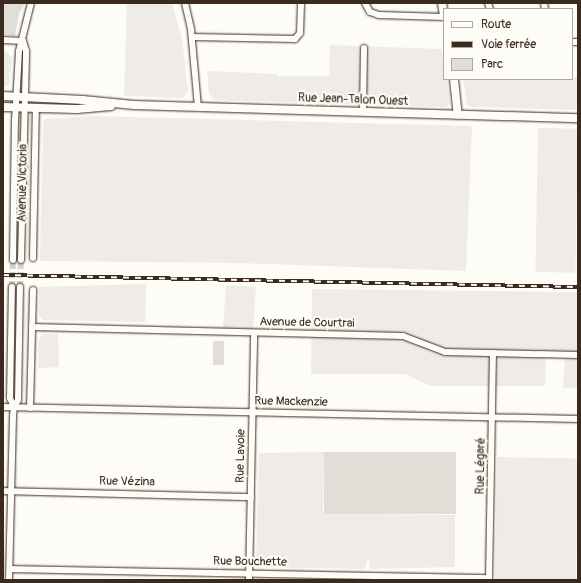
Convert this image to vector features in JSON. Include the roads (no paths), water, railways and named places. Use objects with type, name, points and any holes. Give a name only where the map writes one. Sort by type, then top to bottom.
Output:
[{"type":"main road","points":[[454,80],[458,115]]},
{"type":"main road","name":"Rue Jean-Talon Ouest","points":[[3,96],[82,100],[128,105],[578,118]]},
{"type":"main road","name":"Rue Jean-Talon Ouest","points":[[3,107],[83,109],[128,105]]},
{"type":"street","name":"Avenue Victoria","points":[[21,260],[20,97],[26,51],[23,40],[25,21],[31,3]]},
{"type":"street","points":[[184,3],[192,37],[198,107]]},
{"type":"street","points":[[192,37],[295,39],[300,33],[302,3]]},
{"type":"street","points":[[365,3],[369,11],[379,15],[443,17]]},
{"type":"street","points":[[3,40],[23,40]]},
{"type":"street","points":[[363,112],[364,48]]},
{"type":"street","name":"Avenue Victoria","points":[[13,260],[20,108]]},
{"type":"street","name":"Avenue Victoria","points":[[33,258],[36,108]]},
{"type":"street","points":[[9,580],[14,407],[10,398],[12,287]]},
{"type":"street","points":[[14,407],[18,400],[20,287]]},
{"type":"street","points":[[30,408],[33,290]]},
{"type":"street","name":"Avenue de Courtrai","points":[[32,327],[403,336],[445,352],[578,355]]},
{"type":"street","name":"Rue Lavoie","points":[[249,580],[254,333]]},
{"type":"street","name":"Rue Légaré","points":[[489,579],[493,353]]},
{"type":"street","name":"Rue Mackenzie","points":[[3,407],[253,411],[578,419]]},
{"type":"street","name":"Rue Vézina","points":[[3,491],[251,497]]},
{"type":"street","name":"Rue Bouchette","points":[[10,569],[489,579]]},
{"type":"tunnel","points":[[12,287],[13,260]]},
{"type":"tunnel","points":[[20,287],[21,260]]},
{"type":"railway","points":[[3,275],[578,287]]}]
